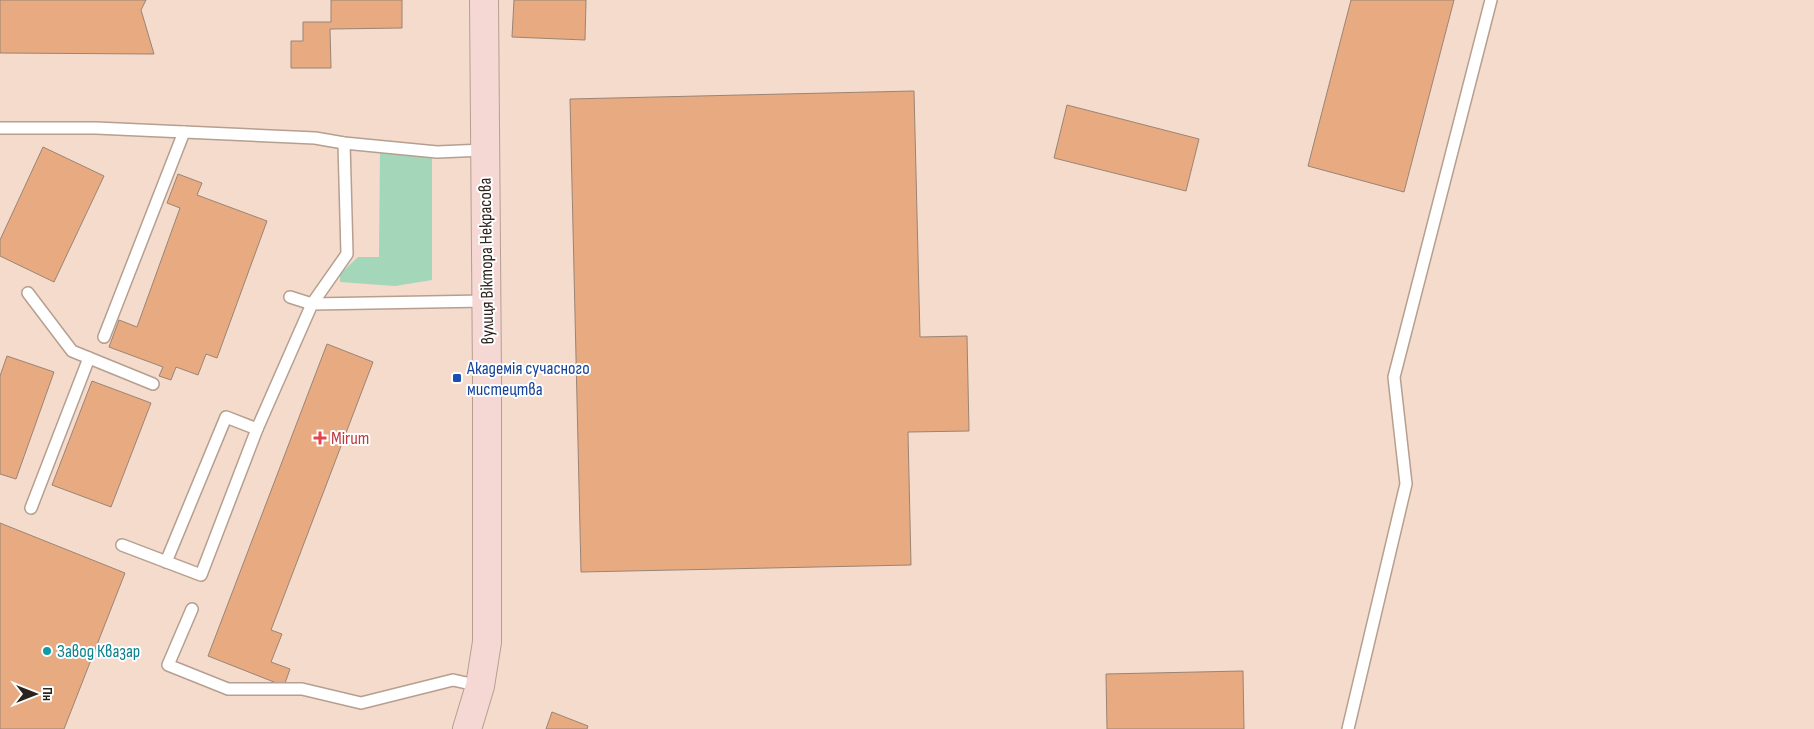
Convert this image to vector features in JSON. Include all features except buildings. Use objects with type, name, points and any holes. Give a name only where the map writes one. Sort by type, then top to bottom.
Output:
[{"type":"main road","name":"вулиця Віктора Некрасова","points":[[468,729],[480,686],[486,642],[484,0]]},
{"type":"lane","points":[[1348,729],[1406,484],[1394,377],[1491,0]]},
{"type":"lane","points":[[0,128],[96,128],[184,132],[315,138],[344,143],[437,152],[484,150]]},
{"type":"lane","points":[[104,337],[184,132]]},
{"type":"lane","points":[[122,545],[201,575],[257,429],[312,304],[347,254],[344,143]]},
{"type":"lane","points":[[28,294],[72,352],[153,384]]},
{"type":"lane","points":[[290,296],[312,304],[486,300]]},
{"type":"lane","points":[[31,508],[89,358]]},
{"type":"lane","points":[[166,562],[226,418],[257,429]]},
{"type":"lane","points":[[192,608],[168,666],[228,689],[302,689],[361,703],[453,680],[480,686]]},
{"type":"green space","points":[[380,151],[432,158],[432,280],[395,286],[340,282],[340,274],[358,257],[379,257]]},
{"type":"place","name":"Академія сучасного мистецтва","points":[[457,378]]},
{"type":"place","name":"Mirum","points":[[320,438]]},
{"type":"place","name":"Завод Квазар","points":[[47,651]]}]
